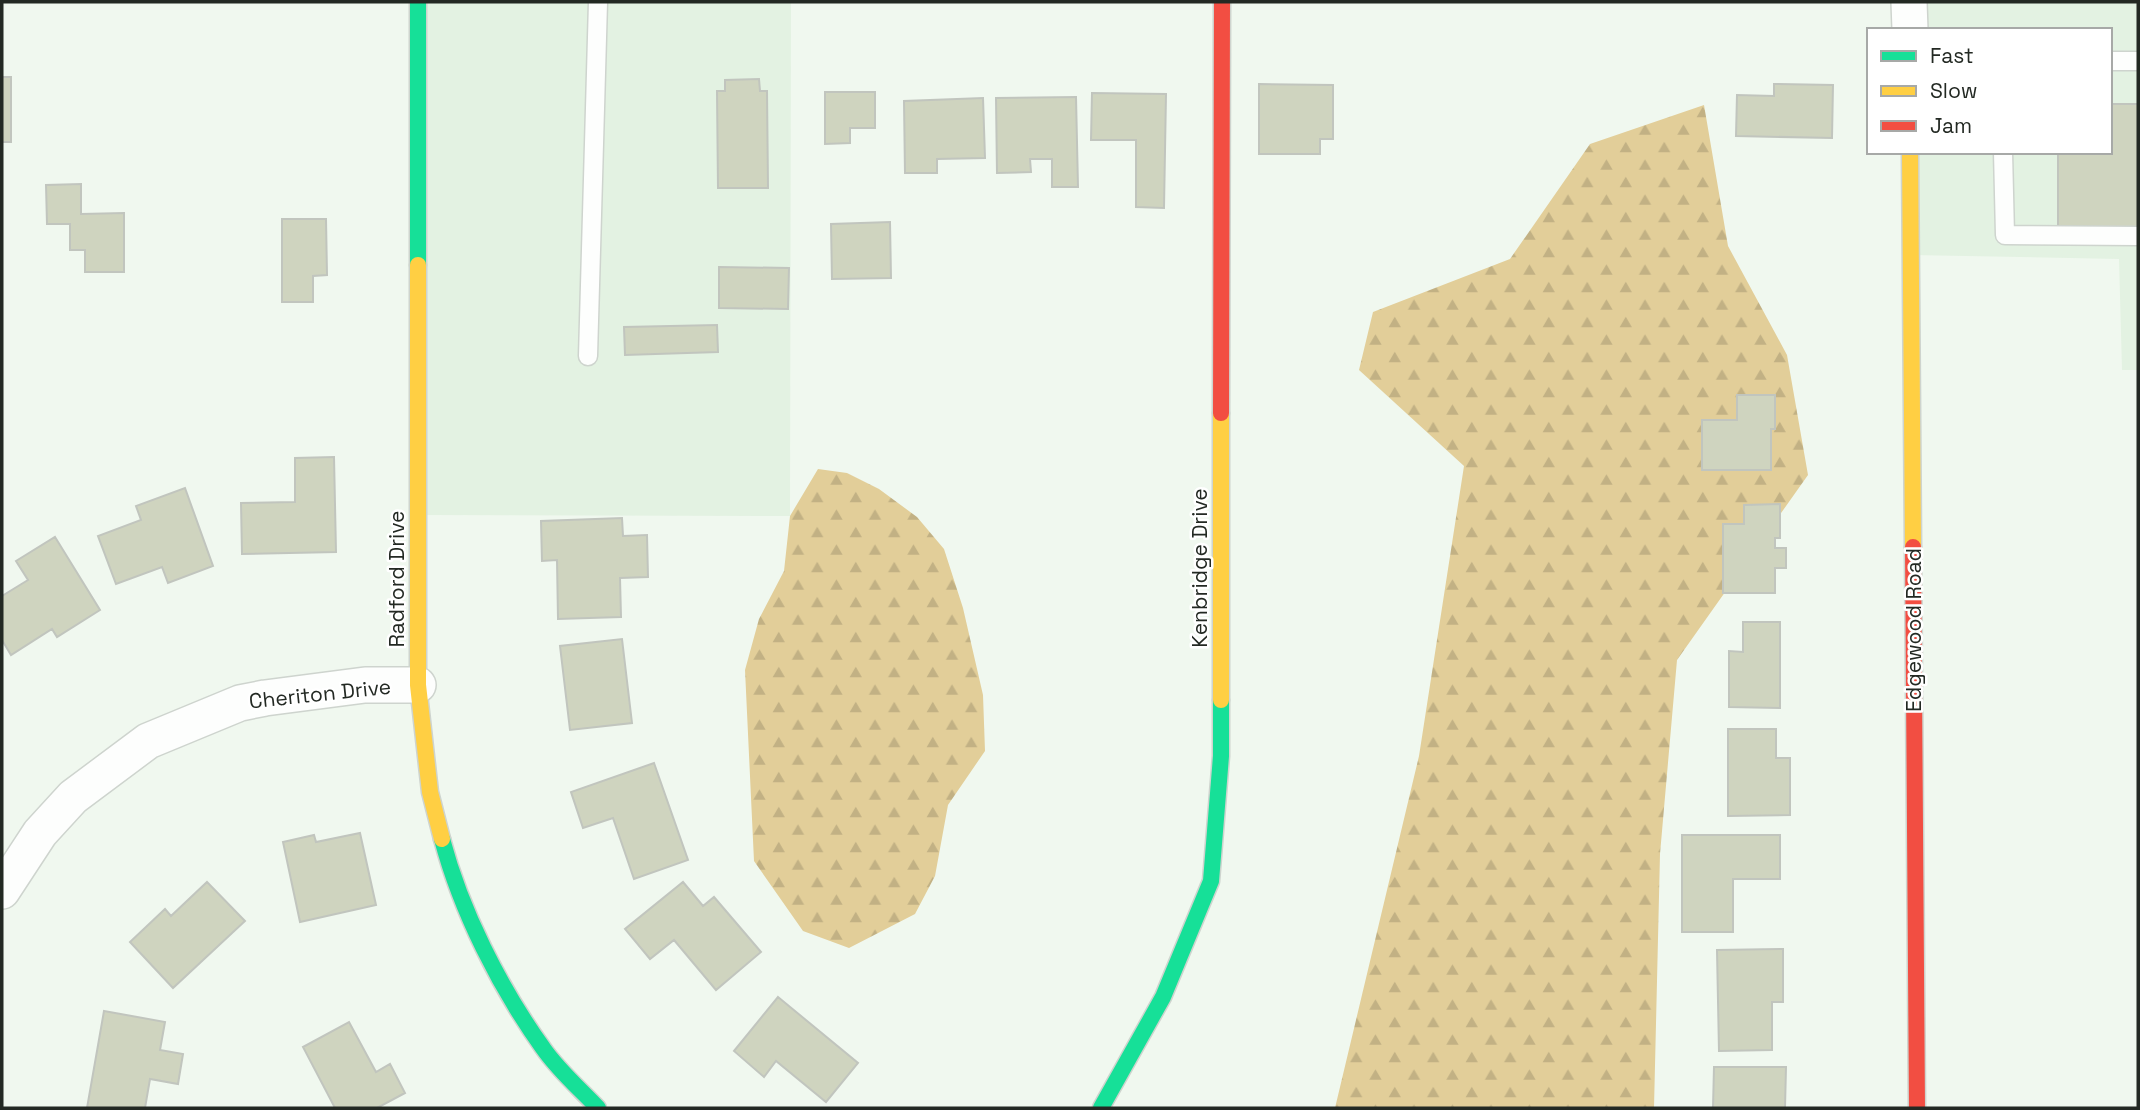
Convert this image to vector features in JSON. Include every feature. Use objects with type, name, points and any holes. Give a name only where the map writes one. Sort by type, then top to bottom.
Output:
[{"type":"street","name":"Radford Drive","points":[[418,2],[418,685],[434,805],[447,857],[487,958],[544,1050],[598,1108]]},
{"type":"street","name":"Kenbridge Drive","points":[[1101,1108],[1163,997],[1212,881],[1221,756],[1222,2]]},
{"type":"street","points":[[1909,2],[1910,28]]},
{"type":"street","name":"Edgewood Road","points":[[1910,154],[1917,1108]]},
{"type":"street","name":"Cheriton Drive","points":[[2,891],[40,833],[74,797],[148,741],[253,700],[365,685],[418,685]]},
{"type":"lane","points":[[588,356],[598,2]]},
{"type":"lane","points":[[2112,61],[2138,61]]},
{"type":"lane","points":[[2003,154],[2005,235],[2138,236]]},
{"type":"shaded area","points":[[418,2],[791,2],[790,516],[418,515]]},
{"type":"shaded area","points":[[1909,2],[2138,2],[2138,370],[2122,370],[2119,259],[1911,255],[1910,154],[2112,154],[2112,28],[1910,28]]},
{"type":"green space","points":[[1704,105],[1728,246],[1787,355],[1808,475],[1677,660],[1660,854],[1654,1108],[1335,1108],[1419,756],[1464,466],[1359,370],[1373,312],[1510,259],[1590,144]]},
{"type":"green space","points":[[818,469],[847,473],[879,489],[917,517],[944,549],[963,608],[983,695],[985,751],[948,805],[935,876],[915,914],[849,948],[803,931],[754,861],[745,670],[759,619],[784,571],[790,516]]},
{"type":"building","points":[[2,77],[11,77],[11,142],[2,142]]},
{"type":"building","points":[[759,79],[760,91],[767,91],[768,188],[718,188],[717,91],[725,91],[725,80]]},
{"type":"building","points":[[1259,84],[1333,85],[1333,139],[1320,139],[1320,154],[1259,154]]},
{"type":"building","points":[[1774,84],[1833,85],[1832,138],[1736,136],[1737,95],[1774,96]]},
{"type":"building","points":[[825,92],[875,92],[875,128],[850,128],[850,143],[825,144]]},
{"type":"building","points":[[1092,93],[1166,94],[1164,208],[1136,207],[1136,140],[1091,140]]},
{"type":"building","points":[[1076,97],[1078,187],[1052,187],[1052,159],[1030,159],[1031,172],[997,173],[996,98]]},
{"type":"building","points":[[983,98],[985,158],[937,159],[937,173],[905,173],[904,101]]},
{"type":"building","points":[[2112,104],[2138,104],[2138,227],[2058,227],[2058,154],[2112,154]]},
{"type":"building","points":[[81,184],[81,214],[124,213],[124,272],[85,272],[85,250],[70,250],[70,224],[47,224],[46,185]]},
{"type":"building","points":[[282,219],[326,219],[327,275],[313,276],[313,302],[282,302]]},
{"type":"building","points":[[890,222],[891,278],[832,279],[831,224]]},
{"type":"building","points":[[719,267],[789,268],[788,309],[719,308]]},
{"type":"building","points":[[717,325],[718,352],[625,355],[624,327]]},
{"type":"building","points":[[1737,395],[1775,395],[1775,429],[1771,429],[1771,470],[1702,470],[1702,420],[1737,420]]},
{"type":"building","points":[[334,457],[336,552],[242,554],[241,503],[295,502],[295,458]]},
{"type":"building","points":[[185,488],[213,566],[168,583],[162,567],[116,584],[98,536],[141,520],[136,506]]},
{"type":"building","points":[[1780,504],[1780,538],[1775,538],[1775,548],[1786,548],[1786,568],[1775,568],[1775,593],[1723,593],[1723,524],[1744,524],[1744,505]]},
{"type":"building","points":[[622,518],[623,536],[647,535],[648,577],[620,578],[621,617],[558,619],[557,560],[542,561],[541,521]]},
{"type":"building","points":[[55,537],[100,610],[57,637],[52,629],[11,655],[2,640],[2,596],[28,580],[16,561]]},
{"type":"building","points":[[1743,622],[1780,622],[1780,708],[1729,707],[1729,651],[1743,652]]},
{"type":"building","points":[[622,639],[632,723],[570,730],[560,646]]},
{"type":"building","points":[[1728,729],[1776,729],[1776,758],[1790,758],[1790,815],[1728,816]]},
{"type":"building","points":[[654,763],[688,860],[634,879],[613,818],[583,828],[571,792]]},
{"type":"building","points":[[360,833],[376,905],[300,922],[283,842],[314,835],[316,842]]},
{"type":"building","points":[[1682,835],[1780,835],[1780,879],[1733,879],[1733,932],[1682,932]]},
{"type":"building","points":[[207,882],[245,921],[173,988],[130,942],[165,909],[171,916]]},
{"type":"building","points":[[683,882],[703,906],[714,897],[761,952],[716,990],[674,940],[650,959],[625,929]]},
{"type":"building","points":[[1783,949],[1783,1002],[1772,1002],[1772,1050],[1719,1051],[1717,950]]},
{"type":"building","points":[[778,997],[858,1063],[826,1102],[776,1061],[764,1077],[734,1051]]},
{"type":"building","points":[[104,1011],[165,1022],[160,1050],[183,1054],[178,1084],[150,1079],[145,1108],[87,1108]]},
{"type":"building","points":[[349,1022],[376,1072],[390,1064],[405,1093],[377,1108],[335,1108],[303,1047]]},
{"type":"building","points":[[1714,1067],[1786,1067],[1785,1108],[1713,1108]]},
{"type":"traffic: fast","points":[[418,2],[418,265]]},
{"type":"traffic: fast","points":[[1101,1108],[1163,997],[1211,881],[1221,756],[1221,700]]},
{"type":"traffic: fast","points":[[442,839],[471,921],[512,1000],[549,1056],[598,1108]]},
{"type":"traffic: slow","points":[[1910,154],[1913,547]]},
{"type":"traffic: slow","points":[[418,265],[418,685],[430,792],[442,839]]},
{"type":"traffic: slow","points":[[1221,413],[1221,700]]},
{"type":"traffic: jam","points":[[1221,413],[1222,2]]},
{"type":"traffic: jam","points":[[1913,547],[1917,1108]]}]
